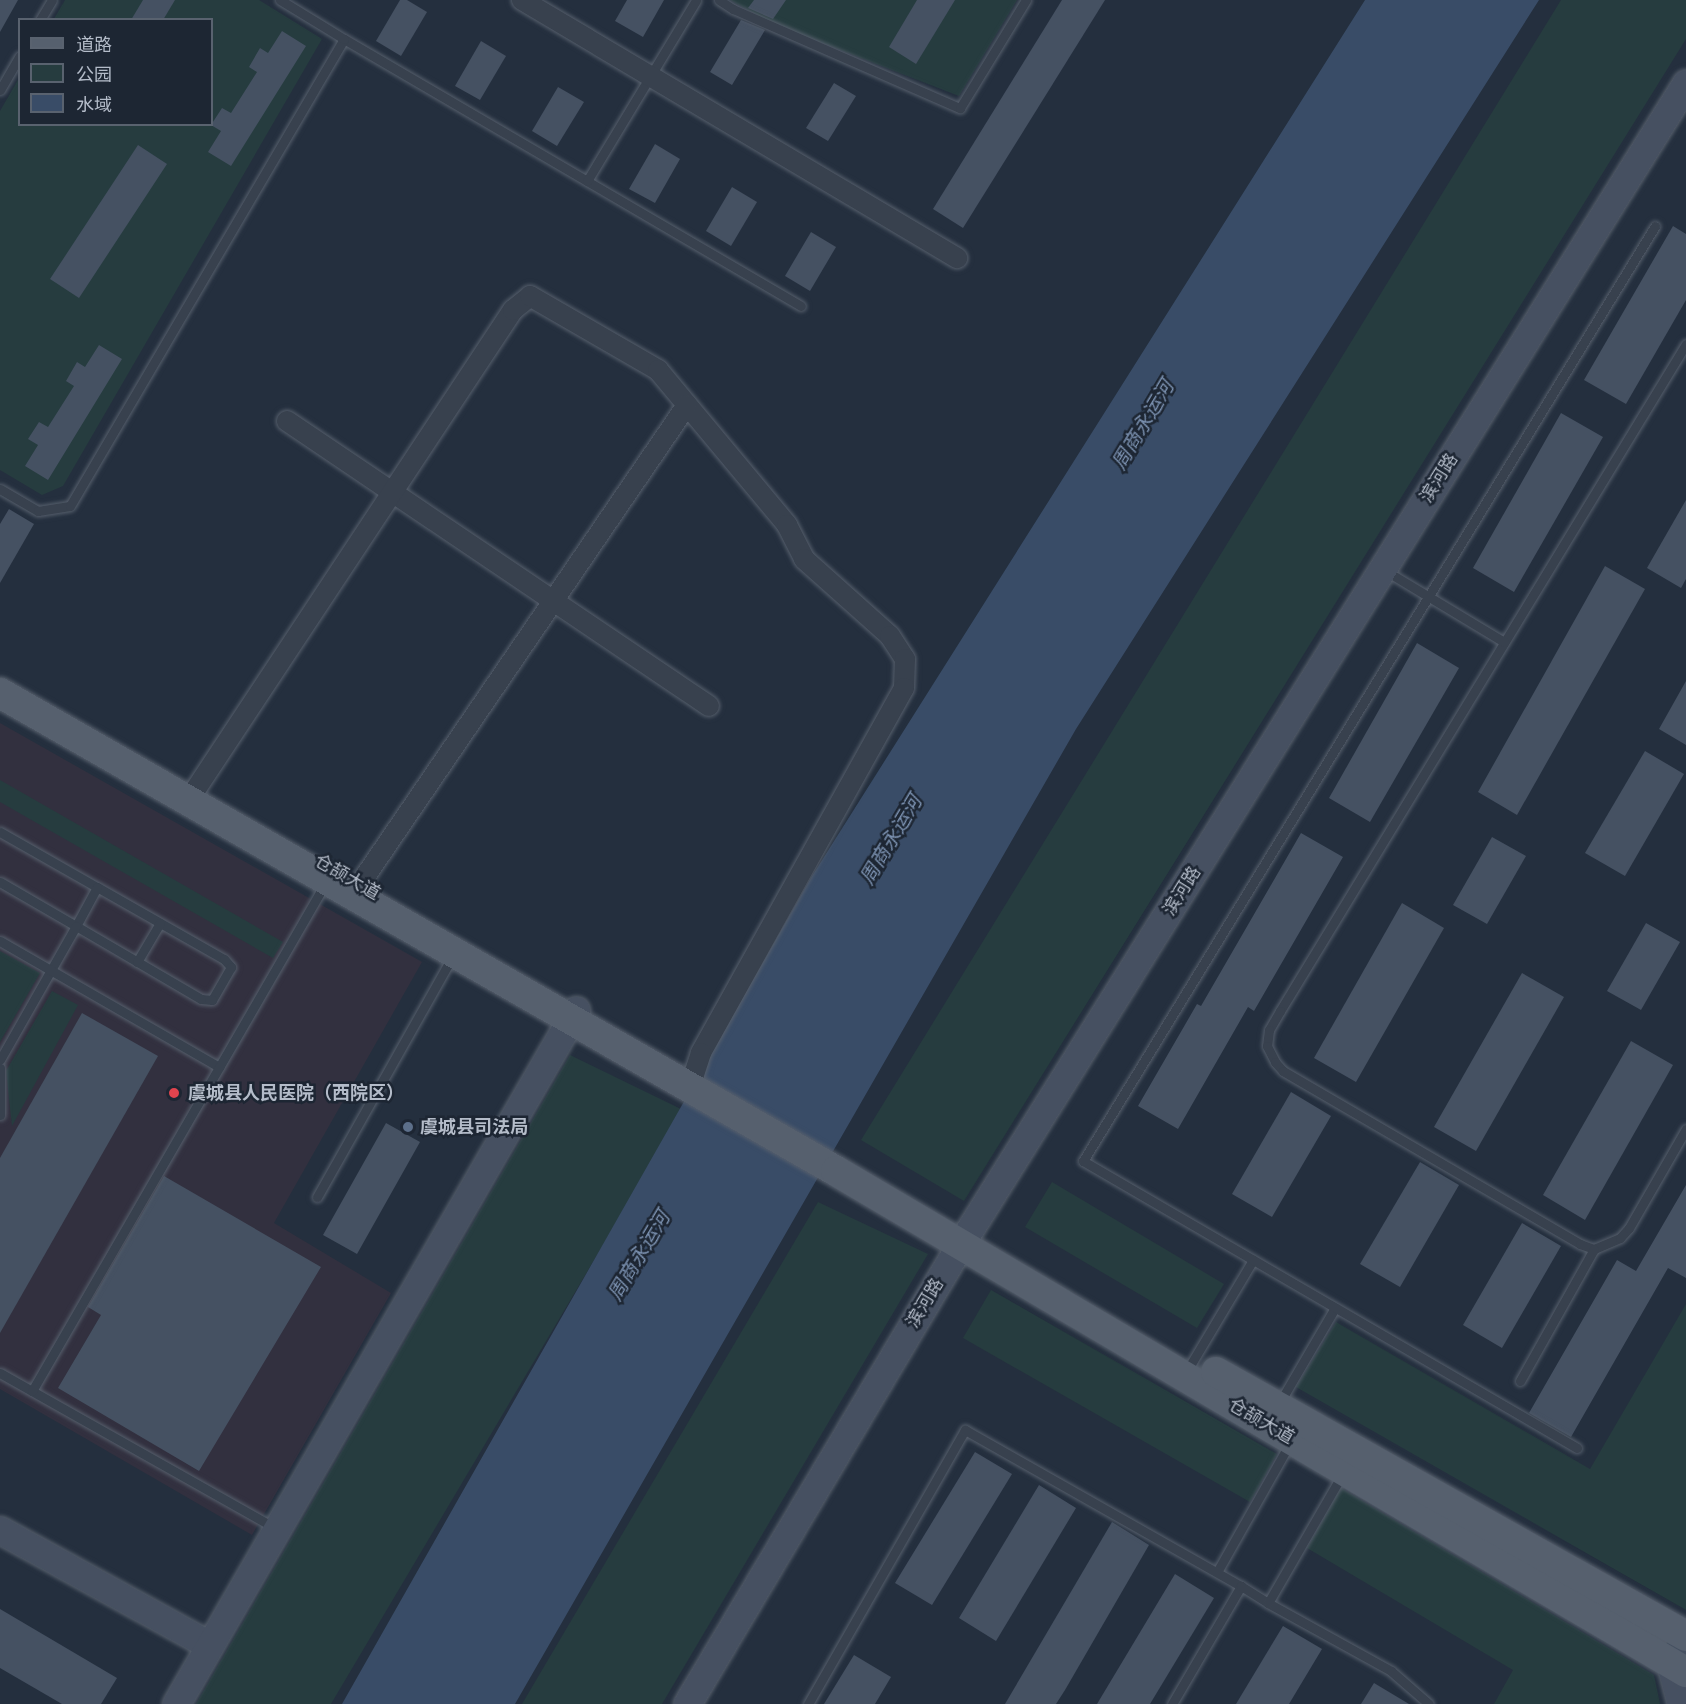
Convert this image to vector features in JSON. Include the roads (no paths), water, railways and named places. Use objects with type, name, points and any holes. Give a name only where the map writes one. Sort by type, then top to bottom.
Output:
[{"type":"main road","name":"仓颉大道","points":[[0,675],[192,795]]},
{"type":"main road","name":"仓颉大道","points":[[0,693],[192,795],[1350,1460],[1686,1636]]},
{"type":"main road","name":"仓颉大道","points":[[331,875],[360,884],[458,948]]},
{"type":"main road","name":"仓颉大道","points":[[1350,1460],[1678,1667]]},
{"type":"street","points":[[522,0],[957,258]]},
{"type":"street","name":"滨河路","points":[[687,1704],[964,1239],[1686,83]]},
{"type":"street","points":[[192,795],[513,310],[530,296],[658,370],[787,525],[804,559],[890,636],[905,659],[904,688],[701,1053],[691,1082]]},
{"type":"street","points":[[360,884],[687,405]]},
{"type":"street","points":[[287,421],[709,706]]},
{"type":"street","points":[[176,1704],[573,1014]]},
{"type":"street","points":[[0,1530],[209,1646]]},
{"type":"street","points":[[1681,1704],[1678,1667],[1686,1636]]},
{"type":"lane","points":[[41,18],[52,0]]},
{"type":"lane","points":[[280,0],[801,306]]},
{"type":"lane","points":[[587,181],[696,0]]},
{"type":"lane","points":[[719,0],[733,9],[960,108],[1026,0]]},
{"type":"lane","points":[[0,489],[38,512],[70,506],[344,39]]},
{"type":"lane","points":[[0,90],[18,59]]},
{"type":"lane","points":[[1577,1448],[1083,1161],[1654,226]]},
{"type":"lane","points":[[1594,1249],[1580,1244],[1283,1071],[1275,1062],[1267,1046],[1269,1030],[1280,1011],[1686,344]]},
{"type":"lane","points":[[1383,569],[1504,642]]},
{"type":"lane","points":[[0,832],[224,959],[231,967],[212,1000],[201,999],[0,882]]},
{"type":"lane","points":[[32,1391],[331,875]]},
{"type":"lane","points":[[0,1060],[98,887]]},
{"type":"lane","points":[[136,962],[160,923]]},
{"type":"lane","points":[[0,941],[219,1067]]},
{"type":"lane","points":[[317,1197],[458,948]]},
{"type":"lane","points":[[0,1068],[0,1115]]},
{"type":"lane","points":[[1520,1381],[1594,1249],[1620,1238],[1629,1228],[1686,1129]]},
{"type":"lane","points":[[1189,1368],[1253,1260]]},
{"type":"lane","points":[[1217,1572],[1335,1308]]},
{"type":"lane","points":[[0,1373],[277,1529]]},
{"type":"lane","points":[[808,1704],[965,1430],[1391,1671],[1429,1704]]},
{"type":"lane","points":[[1268,1603],[1350,1460]]},
{"type":"lane","points":[[1172,1704],[1241,1586]]},
{"type":"water","name":"周商永运河","points":[[1365,0],[1539,0],[1076,729],[515,1704],[342,1704],[812,876]]},
{"type":"place","name":"虞城县人民医院（西院区）","points":[[174,1093]]},
{"type":"place","name":"虞城县司法局","points":[[408,1127]]}]
